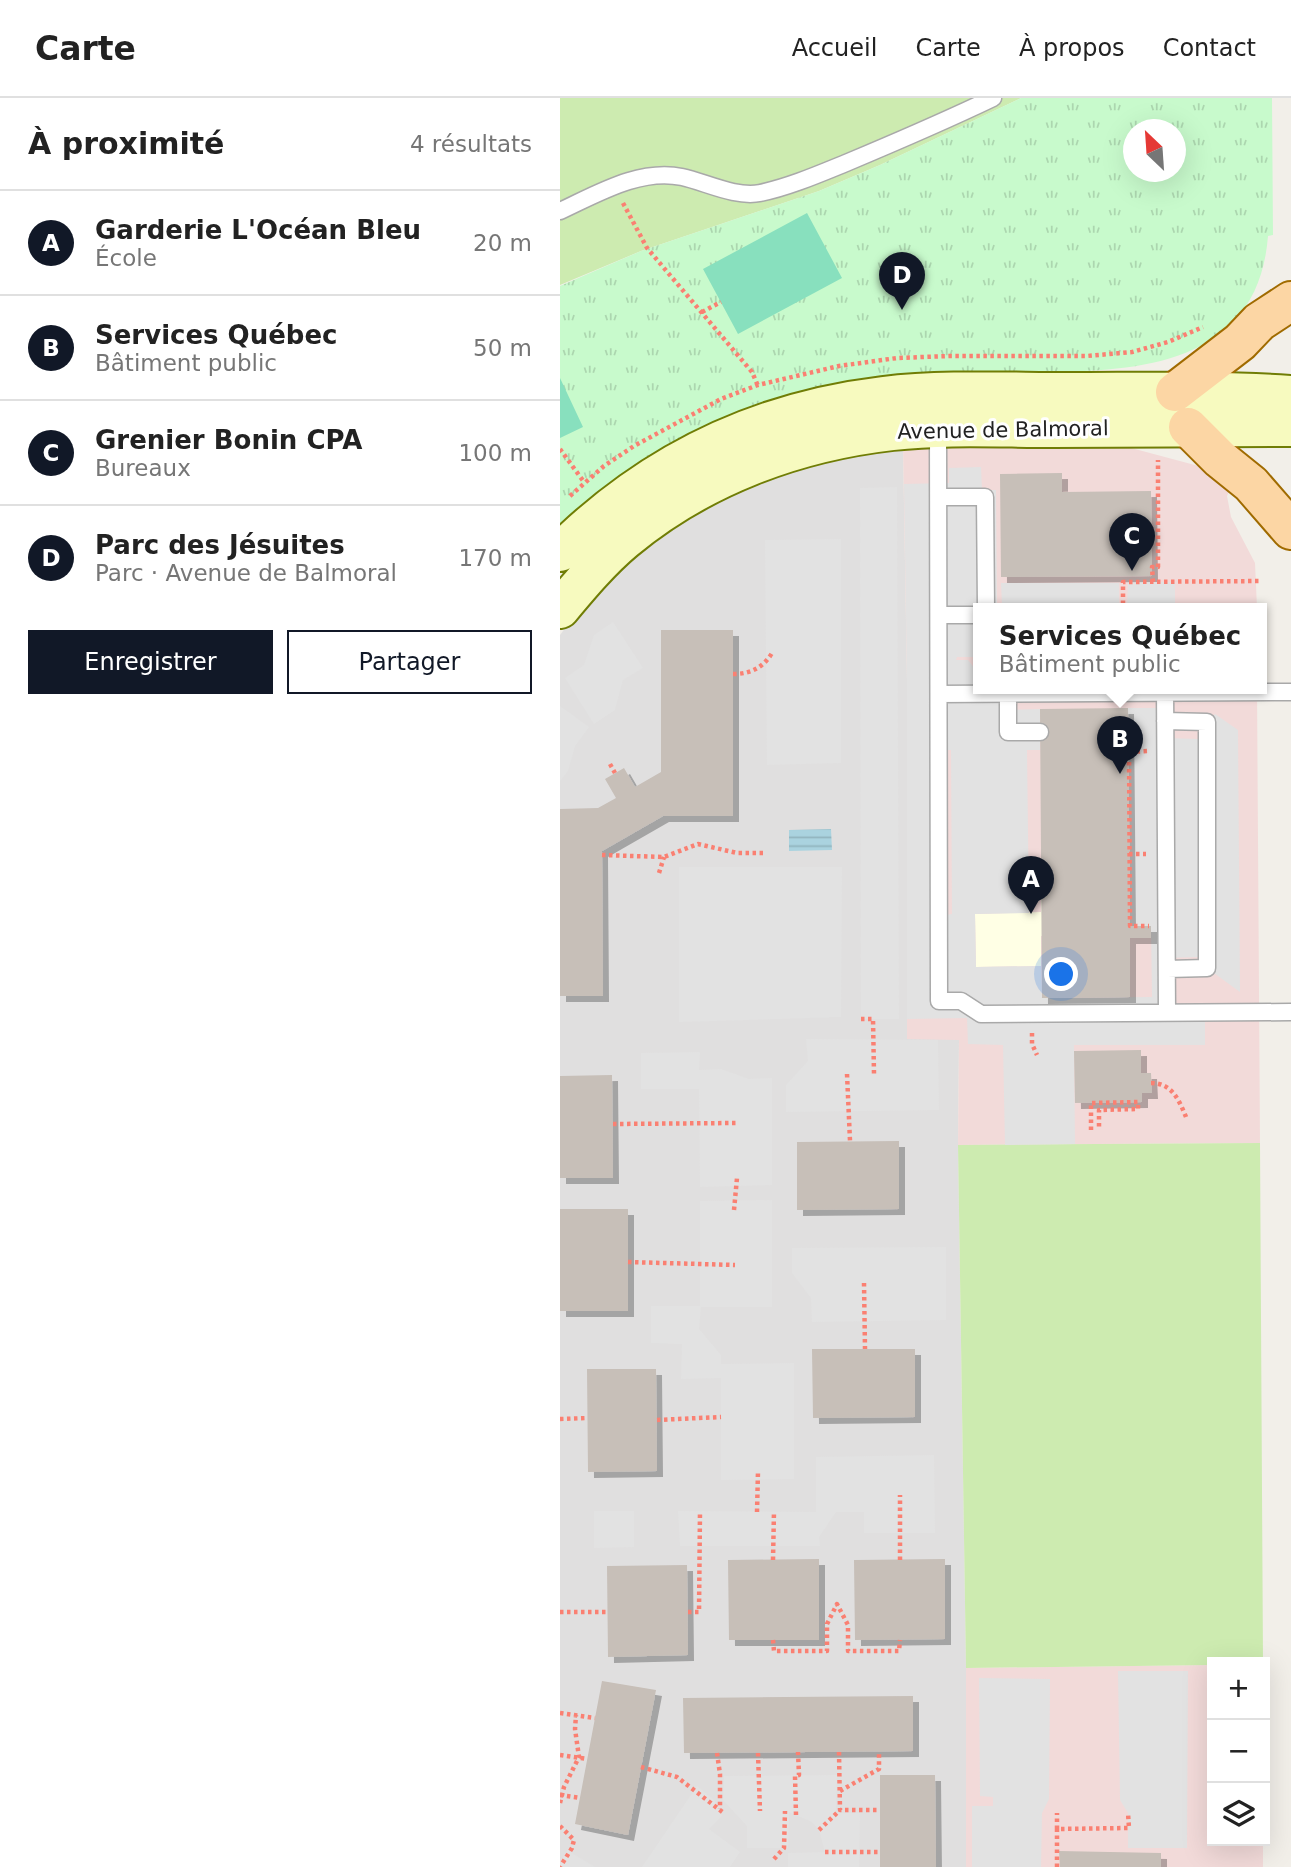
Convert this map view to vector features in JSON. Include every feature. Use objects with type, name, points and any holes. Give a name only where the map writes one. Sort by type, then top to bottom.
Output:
[{"type":"main road","points":[[1175,392],[1210,362],[1240,342],[1259,322],[1291,301]]},
{"type":"main road","points":[[1188,428],[1251,484],[1291,530]]},
{"type":"street","name":"Avenue de Balmoral","points":[[560,552],[601,513],[628,492],[682,459],[766,422],[841,402],[938,393],[1175,392],[1291,395]]},
{"type":"street","name":"Avenue de Balmoral","points":[[560,609],[582,582],[624,541],[672,506],[730,475],[781,454],[871,435],[938,393],[1188,428],[1291,427]]},
{"type":"lane","points":[[560,211],[651,174],[680,177],[722,189],[758,194],[852,160],[993,98]]},
{"type":"lane","points":[[938,393],[939,1001],[961,1001],[981,1014],[1291,1012]]},
{"type":"lane","points":[[939,498],[985,497],[986,603]]},
{"type":"lane","points":[[939,615],[973,615]]},
{"type":"lane","points":[[1267,692],[1291,692]]},
{"type":"lane","points":[[939,694],[973,694]]},
{"type":"lane","points":[[1008,694],[1008,732],[1040,732]]},
{"type":"lane","points":[[1165,694],[1167,1012]]},
{"type":"lane","points":[[1165,721],[1207,722],[1207,968],[1167,968]]},
{"type":"path","points":[[614,187],[647,248],[752,372],[758,385]]},
{"type":"path","points":[[702,312],[721,302]]},
{"type":"path","points":[[938,393],[1087,356],[1132,352],[1168,342],[1214,323]]},
{"type":"path","points":[[560,449],[590,488]]},
{"type":"path","points":[[1153,582],[1152,567],[1158,567],[1158,452]]},
{"type":"path","points":[[1123,603],[1123,582],[1262,581]]},
{"type":"path","points":[[733,674],[747,674],[766,662],[772,653]]},
{"type":"path","points":[[1129,752],[1130,926],[1151,926],[1152,932]]},
{"type":"path","points":[[610,764],[615,773]]},
{"type":"path","points":[[602,855],[663,857],[698,844],[737,853],[763,853]]},
{"type":"path","points":[[659,873],[663,857]]},
{"type":"path","points":[[860,1019],[873,1019],[874,1074]]},
{"type":"path","points":[[847,1074],[850,1141]]},
{"type":"path","points":[[1152,1083],[1174,1091],[1186,1117]]},
{"type":"path","points":[[1091,1130],[1091,1103],[1138,1102],[1138,1109],[1099,1110],[1099,1130]]},
{"type":"path","points":[[613,1124],[736,1123]]},
{"type":"path","points":[[734,1210],[737,1178]]},
{"type":"path","points":[[628,1262],[735,1265]]},
{"type":"path","points":[[864,1283],[865,1349]]},
{"type":"path","points":[[657,1420],[721,1417]]},
{"type":"path","points":[[560,1419],[588,1419]]},
{"type":"path","points":[[757,1512],[758,1471]]},
{"type":"path","points":[[900,1495],[900,1560]]},
{"type":"path","points":[[688,1612],[699,1612],[700,1511]]},
{"type":"path","points":[[774,1511],[774,1560]]},
{"type":"path","points":[[773,1640],[774,1651],[827,1651],[827,1624],[837,1604],[848,1625],[848,1651],[899,1651],[900,1640]]},
{"type":"path","points":[[560,1612],[607,1612]]},
{"type":"path","points":[[560,1713],[595,1718]]},
{"type":"path","points":[[560,1803],[564,1787],[579,1757],[576,1715]]},
{"type":"path","points":[[796,1815],[795,1776],[799,1775],[798,1752]]},
{"type":"path","points":[[839,1752],[840,1810]]},
{"type":"path","points":[[840,1791],[879,1769],[879,1752]]},
{"type":"path","points":[[641,1767],[677,1777],[723,1812],[717,1753]]},
{"type":"path","points":[[758,1753],[760,1811]]},
{"type":"path","points":[[560,1755],[587,1759]]},
{"type":"path","points":[[561,1795],[580,1798]]},
{"type":"path","points":[[819,1830],[840,1810],[880,1810]]},
{"type":"path","points":[[774,1859],[784,1848],[785,1811]]},
{"type":"path","points":[[1057,1813],[1057,1867]]},
{"type":"path","points":[[1057,1829],[1129,1828],[1128,1813]]},
{"type":"path","points":[[560,1826],[573,1840],[572,1848],[560,1867]]},
{"type":"path","points":[[825,1852],[880,1852]]},
{"type":"shaded area","points":[[903,445],[907,679],[959,1040],[966,1867],[560,1867],[560,635],[584,603],[625,561],[718,498],[804,464]]},
{"type":"shaded area","points":[[903,445],[1120,445],[1206,468],[1232,485],[1227,496],[1231,517],[1255,563],[1257,603],[973,603],[973,694],[1257,694],[1260,1143],[958,1145],[959,1040],[907,1039],[907,679]]},
{"type":"shaded area","points":[[981,467],[982,490],[996,490],[997,603],[973,603],[973,657],[957,657],[956,660],[968,660],[973,666],[973,694],[996,694],[1008,710],[1040,709],[1040,750],[1027,750],[1029,913],[975,914],[976,967],[1041,966],[1042,998],[1152,997],[1151,926],[1130,926],[1128,708],[1165,708],[1165,738],[1198,739],[1199,957],[1167,958],[1167,1012],[1205,1012],[1205,1045],[1074,1045],[1075,1144],[1005,1145],[1003,1045],[968,1044],[967,1018],[907,1019],[904,484],[949,483],[949,468]],"holes":[[[939,750],[951,750],[952,914],[940,916]]]},
{"type":"shaded area","points":[[897,487],[899,1019],[861,1019],[860,488]]},
{"type":"shaded area","points":[[841,539],[841,763],[767,765],[765,540]]},
{"type":"shaded area","points":[[1128,582],[1175,582],[1175,603],[1127,603]]},
{"type":"shaded area","points":[[1001,583],[1119,583],[1119,603],[1002,603]]},
{"type":"shaded area","points":[[613,622],[643,668],[623,680],[615,710],[594,724],[565,678],[584,665],[594,635]]},
{"type":"shaded area","points":[[560,706],[589,727],[575,746],[568,771],[560,781]]},
{"type":"shaded area","points":[[1215,714],[1238,730],[1240,992],[1207,968],[1207,722]]},
{"type":"shaded area","points":[[1129,861],[1065,935],[1041,936],[1041,966],[976,967],[975,914],[1041,912],[1041,864]]},
{"type":"shaded area","points":[[679,867],[842,867],[841,1017],[679,1022]]},
{"type":"shaded area","points":[[806,1039],[938,1040],[939,1110],[786,1112],[786,1085],[808,1061]]},
{"type":"shaded area","points":[[700,1052],[699,1070],[721,1069],[749,1079],[772,1078],[772,1185],[700,1187],[699,1089],[641,1089],[641,1053]]},
{"type":"shaded area","points":[[772,1200],[772,1307],[701,1307],[699,1329],[721,1355],[721,1364],[794,1363],[794,1479],[721,1480],[721,1378],[681,1379],[682,1344],[651,1343],[651,1306],[700,1306],[700,1201]]},
{"type":"shaded area","points":[[946,1247],[946,1320],[812,1322],[811,1298],[792,1273],[792,1248]]},
{"type":"shaded area","points":[[934,1455],[935,1533],[864,1533],[864,1512],[836,1512],[819,1537],[820,1546],[680,1546],[678,1511],[816,1512],[816,1457]]},
{"type":"shaded area","points":[[594,1511],[634,1511],[634,1547],[594,1548]]},
{"type":"shaded area","points":[[1207,1665],[1207,1846],[1263,1846],[1263,1867],[966,1867],[966,1668]]},
{"type":"shaded area","points":[[1118,1671],[1188,1671],[1187,1848],[1128,1848],[1128,1813],[1120,1800]]},
{"type":"shaded area","points":[[979,1678],[1050,1679],[1049,1799],[1042,1813],[1041,1867],[972,1867],[972,1806],[993,1806],[993,1797],[980,1796]]},
{"type":"shaded area","points":[[837,1775],[836,1813],[860,1813],[859,1867],[788,1867],[788,1853],[825,1852],[819,1830],[812,1822],[789,1812],[788,1848],[747,1848],[747,1826],[723,1800],[724,1776]]},
{"type":"shaded area","points":[[697,1786],[714,1800],[722,1816],[709,1829],[740,1852],[730,1867],[642,1867]]},
{"type":"shaded area","points":[[568,1849],[570,1852],[595,1867],[560,1867]]},
{"type":"green space","points":[[560,98],[1021,98],[819,191],[641,251],[560,285]]},
{"type":"green space","points":[[1021,98],[1272,98],[1273,235],[1268,236],[1258,283],[1238,317],[1209,341],[1174,357],[1134,366],[1091,371],[880,376],[799,392],[725,418],[654,454],[621,476],[560,526],[560,286],[641,251],[819,191]]},
{"type":"green space","points":[[807,213],[842,278],[738,334],[703,269]]},
{"type":"green space","points":[[560,378],[583,427],[560,438]]},
{"type":"green space","points":[[1260,1143],[1263,1657],[1207,1657],[1207,1665],[966,1668],[958,1145]]},
{"type":"water","points":[[831,829],[832,850],[789,851],[789,830]]},
{"type":"building","points":[[1062,473],[1062,492],[1151,491],[1152,576],[1001,577],[1000,474]]},
{"type":"building","points":[[661,630],[733,630],[733,816],[663,816],[602,851],[603,996],[560,996],[560,809],[598,808],[616,798],[605,779],[624,768],[635,787],[661,772]]},
{"type":"building","points":[[1128,708],[1130,926],[1151,926],[1151,938],[1130,938],[1130,997],[1042,998],[1040,709]]},
{"type":"building","points":[[1141,1050],[1141,1073],[1151,1073],[1152,1093],[1142,1093],[1142,1102],[1075,1103],[1074,1051]]},
{"type":"building","points":[[612,1075],[613,1178],[560,1178],[560,1076]]},
{"type":"building","points":[[899,1141],[899,1209],[797,1210],[797,1142]]},
{"type":"building","points":[[560,1209],[628,1209],[628,1311],[560,1311]]},
{"type":"building","points":[[812,1349],[915,1349],[915,1417],[813,1418]]},
{"type":"building","points":[[587,1369],[656,1369],[657,1471],[588,1472]]},
{"type":"building","points":[[819,1559],[819,1640],[729,1640],[728,1560]]},
{"type":"building","points":[[945,1559],[945,1639],[855,1640],[854,1560]]},
{"type":"building","points":[[687,1565],[688,1655],[608,1657],[607,1566]]},
{"type":"building","points":[[602,1681],[656,1690],[628,1835],[575,1824]]},
{"type":"building","points":[[913,1696],[913,1751],[684,1753],[683,1698]]},
{"type":"building","points":[[880,1775],[935,1775],[936,1867],[880,1867]]},
{"type":"building","points":[[1059,1851],[1161,1853],[1161,1867],[1060,1867]]},
{"type":"place","name":"Parc des Jésuites","points":[[902,310]]},
{"type":"place","name":"Grenier Bonin CPA","points":[[1132,571]]},
{"type":"place","name":"Services Québec","points":[[1120,774]]},
{"type":"place","name":"Garderie L'Océan Bleu","points":[[1031,914]]}]
